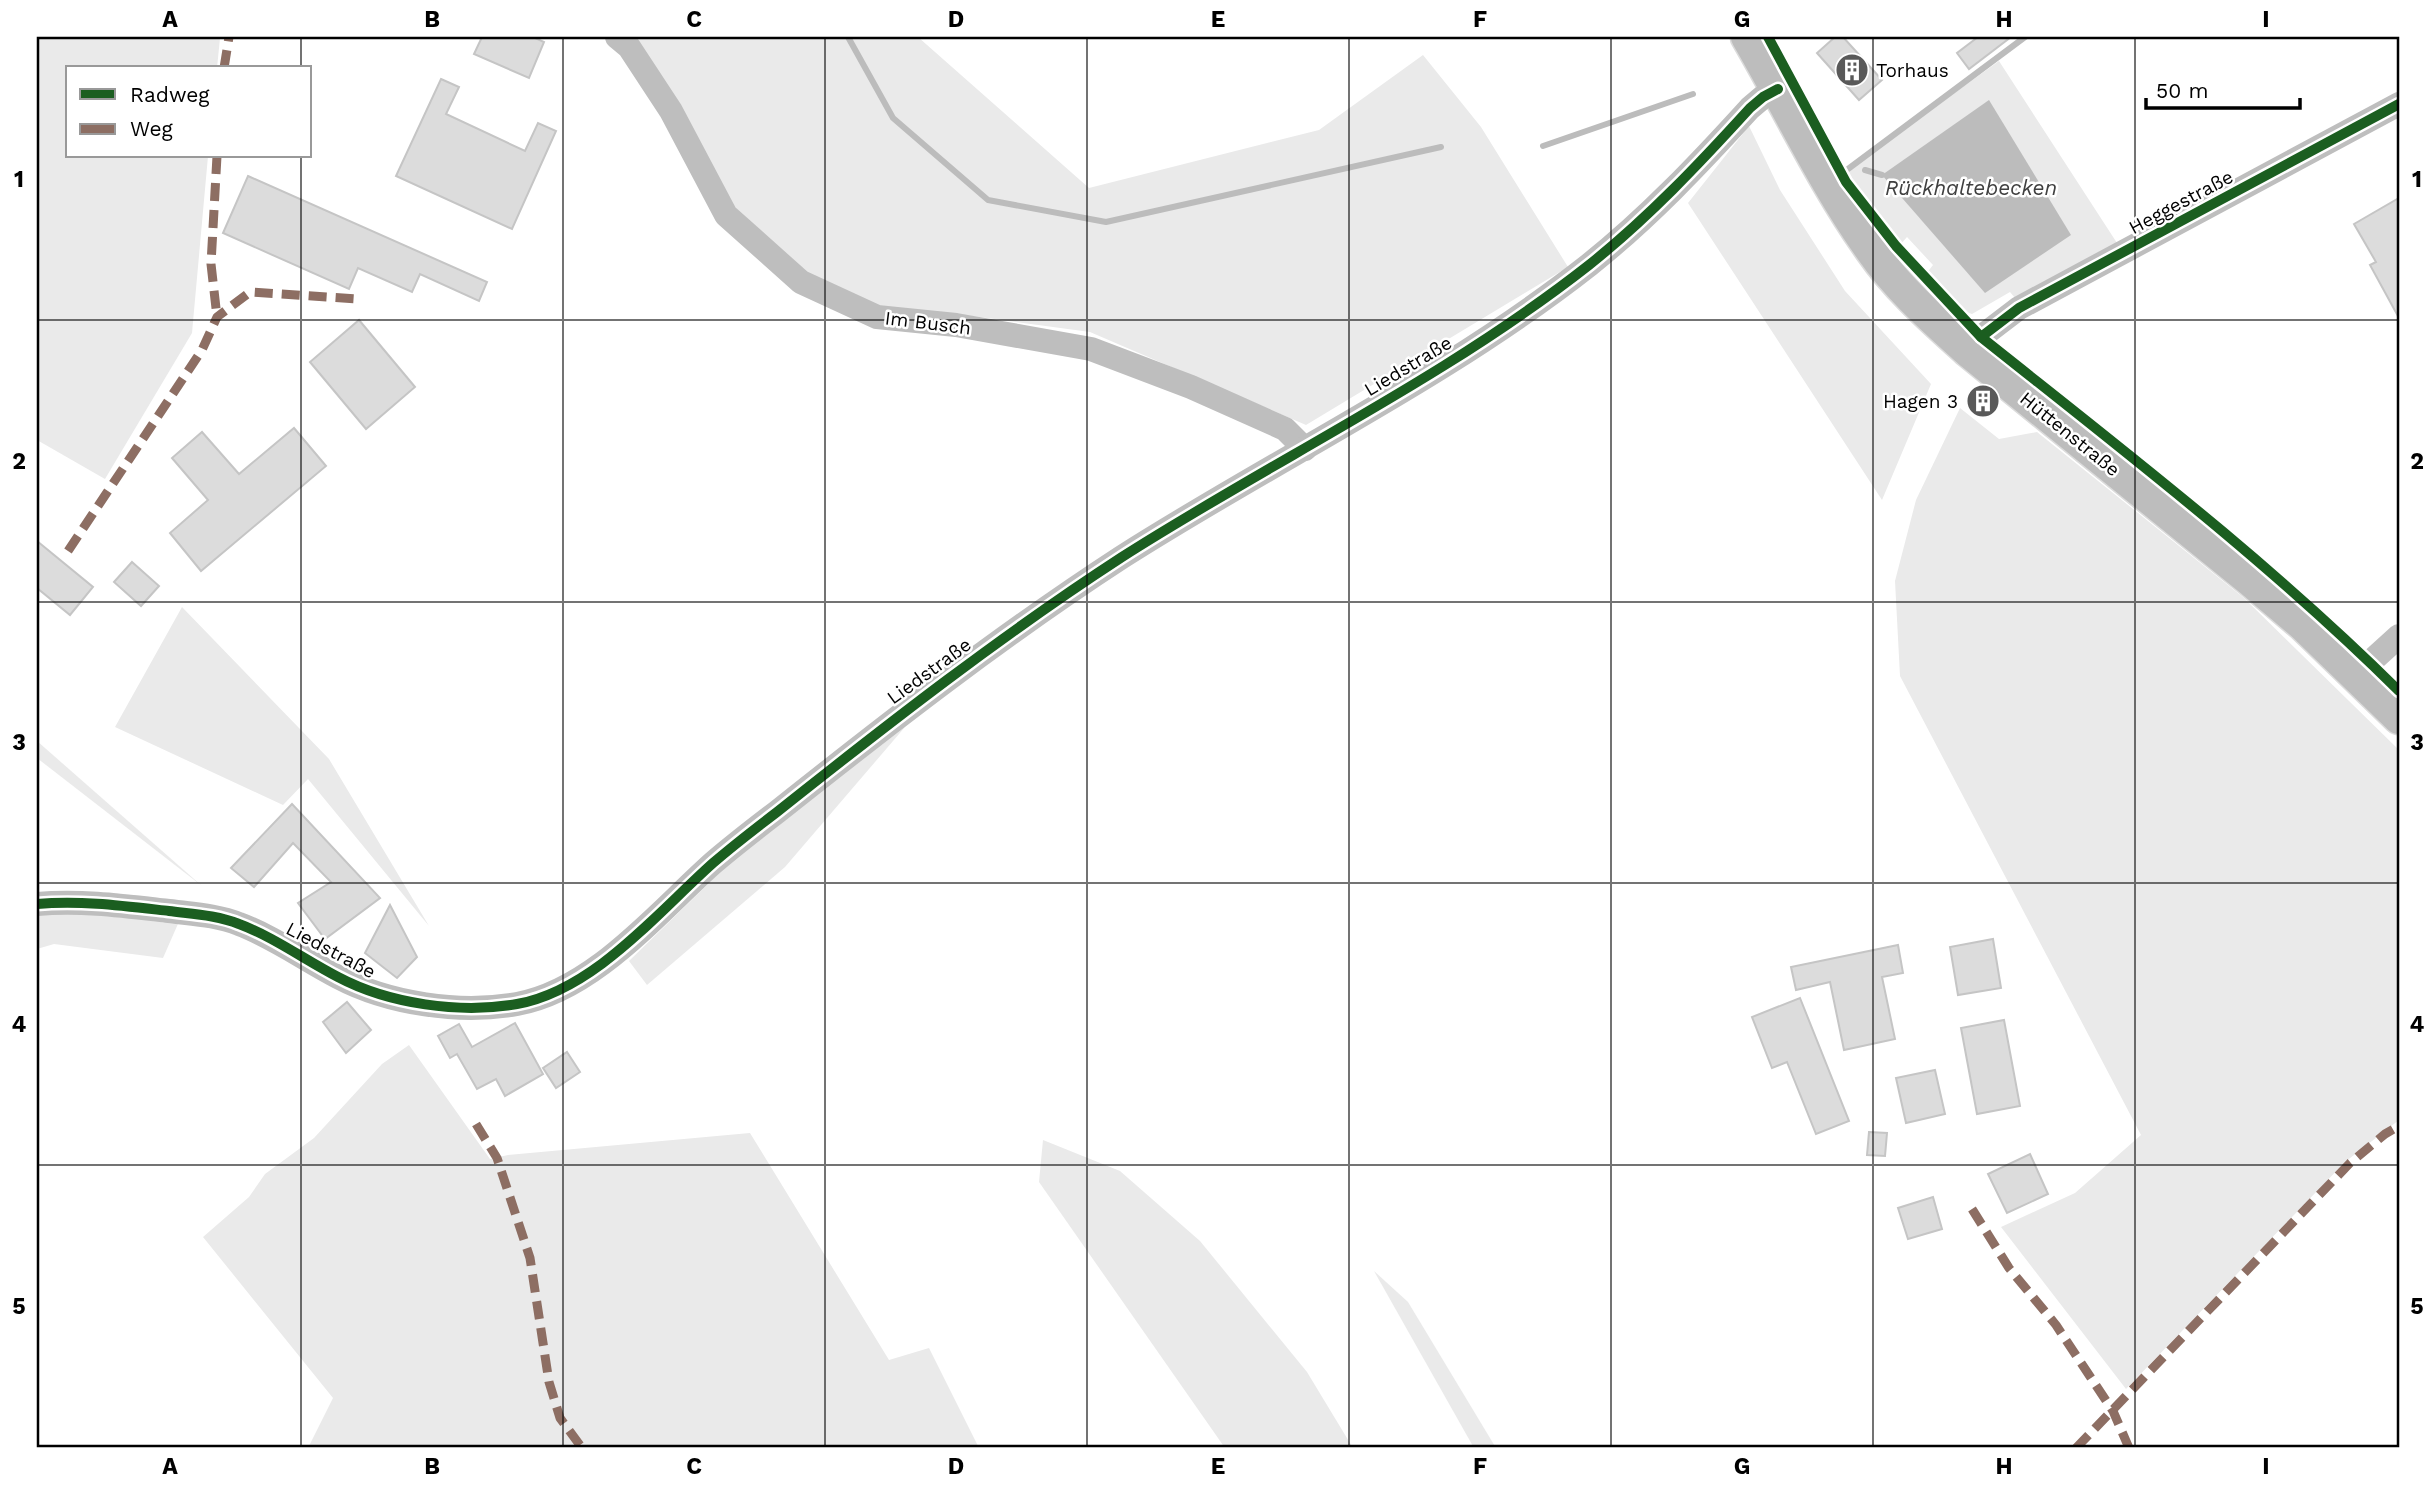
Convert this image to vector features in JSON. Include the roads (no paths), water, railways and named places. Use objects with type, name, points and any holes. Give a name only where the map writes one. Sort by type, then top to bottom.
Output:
[{"type":"main road","name":"Hüttenstraße","points":[[1746,37],[1843,207],[1872,252],[1924,312],[1968,351],[2304,625],[2399,718]]},
{"type":"street","name":"Im Busch","points":[[617,37],[629,47],[671,111],[726,215],[801,282],[877,317],[956,325],[1091,349],[1191,387],[1285,429],[1306,449]]},
{"type":"street","name":"Liedstraße","points":[[37,904],[95,903],[208,916],[234,922],[265,935],[360,988],[416,1003],[484,1007],[512,1005],[538,999],[569,985],[597,967],[729,850],[896,717],[1018,627],[1202,507],[1452,362],[1590,264],[1632,230],[1679,185],[1750,108],[1778,89]]},
{"type":"street","name":"Heggestraße","points":[[1968,351],[1981,337],[2019,308],[2399,104]]},
{"type":"street","points":[[2356,675],[2399,636]]},
{"type":"water","name":"Rückhaltebecken","points":[[1989,100],[2071,235],[1985,293],[1882,175]]},
{"type":"waterway","points":[[848,37],[893,118],[988,200],[1106,222],[1441,147]]},
{"type":"waterway","points":[[1848,169],[2025,37]]},
{"type":"waterway","points":[[1543,146],[1693,94]]},
{"type":"waterway","points":[[1865,170],[1882,175]]},
{"type":"place","name":"Torhaus","points":[[1852,70]]},
{"type":"place","name":"Hagen 3","points":[[1983,401]]}]
